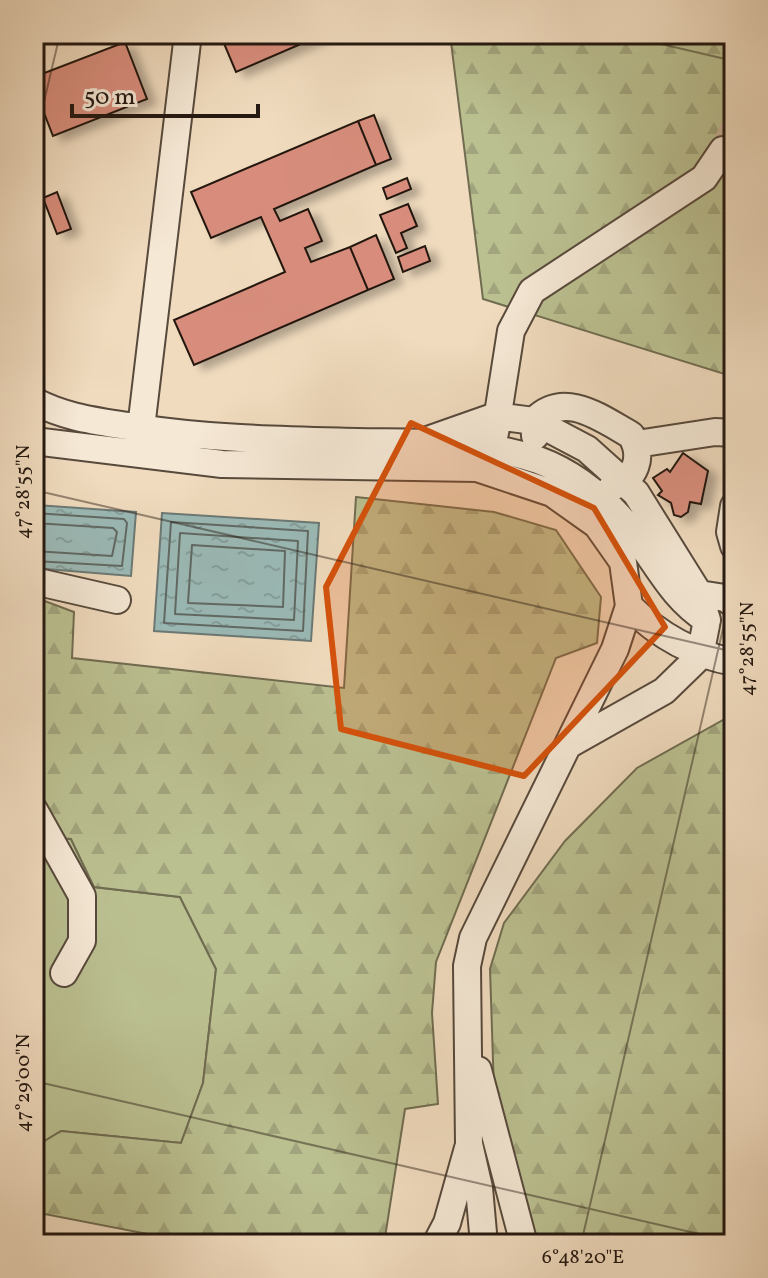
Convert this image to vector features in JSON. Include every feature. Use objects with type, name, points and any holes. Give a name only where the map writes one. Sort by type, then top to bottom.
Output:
[{"type":"street","points":[[141,428],[188,34]]},
{"type":"street","points":[[495,448],[496,416],[511,331],[532,291],[704,178],[723,150]]},
{"type":"street","points":[[34,401],[60,415],[209,439],[422,443],[495,448],[540,461],[597,492],[636,538],[671,591],[687,607],[707,620]]},
{"type":"street","points":[[534,421],[546,408],[565,404],[631,435],[637,444],[636,468],[626,483],[597,492]]},
{"type":"street","points":[[422,443],[496,416],[534,421],[587,449],[626,483],[699,594],[707,620],[700,656],[664,691],[620,719],[570,744]]},
{"type":"street","points":[[534,421],[540,461]]},
{"type":"street","points":[[637,444],[715,432],[734,433]]},
{"type":"street","points":[[34,441],[222,464],[477,468],[552,493],[597,525],[623,562],[629,606],[615,649],[473,938],[467,966],[469,1144],[479,1188],[484,1244]]},
{"type":"street","points":[[734,506],[730,532],[734,546]]},
{"type":"street","points":[[34,581],[117,600]]},
{"type":"street","points":[[699,594],[725,598],[734,604]]},
{"type":"street","points":[[629,606],[647,624],[700,656],[734,662]]},
{"type":"street","points":[[34,810],[82,896],[82,941],[64,973]]},
{"type":"street","points":[[467,1030],[524,1244]]},
{"type":"street","points":[[436,1244],[447,1223],[469,1144]]},
{"type":"highlighted area","points":[[411,423],[594,508],[665,627],[524,776],[341,729],[326,587]]},
{"type":"green space","points":[[450,34],[734,34],[734,377],[483,299]]},
{"type":"green space","points":[[356,497],[494,512],[556,530],[601,597],[597,643],[556,658],[436,962],[432,1013],[438,1104],[405,1109],[384,1244],[199,1244],[34,1212],[34,1140],[38,1145],[61,1131],[181,1143],[203,1083],[216,969],[180,897],[94,887],[71,839],[34,836],[34,597],[74,612],[72,658],[344,688]]},
{"type":"green space","points":[[723,720],[734,720],[734,1244],[533,1244],[494,1091],[490,969],[504,923],[565,841],[637,768]]},
{"type":"green space","points":[[34,836],[71,839],[94,887],[180,897],[216,969],[203,1083],[181,1143],[61,1131],[38,1145],[34,1140]]},
{"type":"water","points":[[36,505],[136,512],[131,576],[34,568]]},
{"type":"water","points":[[162,513],[319,523],[311,641],[154,631]]},
{"type":"building","points":[[220,34],[324,34],[236,72]]},
{"type":"building","points":[[125,42],[147,99],[53,136],[34,87],[34,77]]},
{"type":"building","points":[[374,115],[391,159],[376,165],[358,121]]},
{"type":"building","points":[[358,121],[376,165],[274,209],[280,221],[308,209],[322,241],[305,248],[311,262],[350,247],[368,290],[194,365],[174,320],[285,272],[261,217],[211,238],[191,192]]},
{"type":"building","points":[[407,178],[411,189],[387,199],[383,188]]},
{"type":"building","points":[[57,192],[71,229],[57,234],[43,198]]},
{"type":"building","points":[[408,204],[417,226],[401,233],[407,248],[396,253],[380,215]]},
{"type":"building","points":[[376,235],[394,279],[368,290],[350,247]]},
{"type":"building","points":[[425,246],[430,261],[403,272],[398,257]]},
{"type":"building","points":[[683,453],[708,471],[701,504],[690,502],[688,512],[681,517],[674,515],[671,503],[658,495],[662,491],[653,478],[667,469],[670,472]]},
{"type":"tunnel","points":[[723,150],[734,126]]}]
